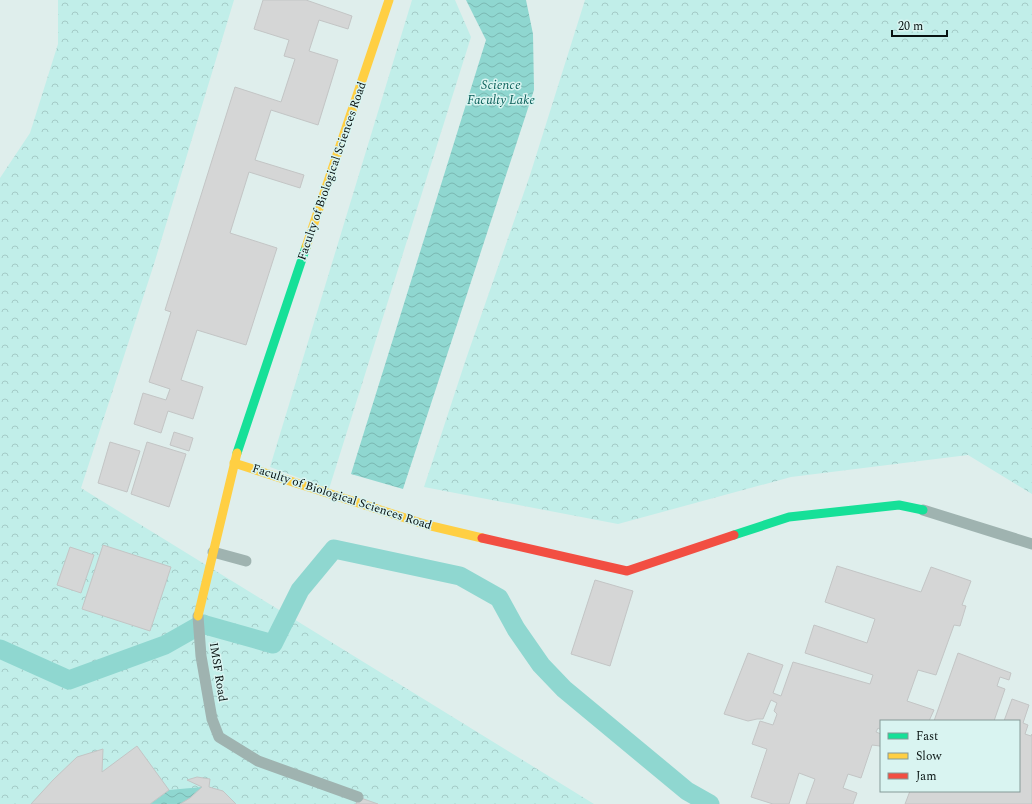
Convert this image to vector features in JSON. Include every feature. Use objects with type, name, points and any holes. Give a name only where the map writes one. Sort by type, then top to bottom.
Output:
[{"type":"street","name":"Faculty of Biological Sciences Road","points":[[389,0],[234,463],[427,525],[627,571],[789,517],[899,505],[923,510]]},
{"type":"street","name":"IMSF Road","points":[[198,616],[234,463]]},
{"type":"lane","points":[[923,510],[1032,544]]},
{"type":"lane","points":[[213,552],[246,561]]},
{"type":"lane","name":"IMSF Road","points":[[198,616],[201,656],[212,719],[219,737],[258,761],[358,797]]},
{"type":"green space","points":[[58,0],[234,0],[154,264],[81,488],[594,804],[0,804],[0,178],[30,133],[58,44]]},
{"type":"green space","points":[[412,0],[455,0],[471,37],[329,489],[270,467]]},
{"type":"green space","points":[[585,0],[1032,0],[1032,494],[968,455],[791,477],[618,524],[424,487],[466,359],[530,175]]},
{"type":"water","name":"Science Faculty Lake","points":[[466,0],[526,0],[533,34],[534,90],[403,489],[351,474],[486,40]]},
{"type":"water","points":[[202,787],[183,804],[150,804],[169,790]]},
{"type":"building","points":[[263,0],[306,0],[352,16],[348,29],[319,20],[309,51],[338,60],[318,125],[271,110],[255,160],[304,175],[300,188],[249,172],[230,233],[277,248],[246,345],[197,330],[181,380],[203,387],[193,419],[168,411],[161,433],[134,424],[143,393],[166,400],[170,389],[149,382],[171,312],[165,310],[235,87],[281,102],[295,59],[284,56],[289,40],[254,29]]},
{"type":"building","points":[[174,432],[193,438],[189,451],[170,445]]},
{"type":"building","points":[[110,442],[140,451],[127,492],[98,483]]},
{"type":"building","points":[[147,442],[186,454],[169,507],[131,494]]},
{"type":"building","points":[[103,545],[171,567],[150,631],[82,609]]},
{"type":"building","points":[[70,547],[94,555],[81,593],[57,585]]},
{"type":"building","points":[[837,566],[921,592],[931,567],[971,581],[962,605],[966,606],[960,626],[954,625],[936,675],[918,670],[907,701],[934,710],[929,720],[880,720],[880,729],[878,728],[876,732],[880,734],[880,746],[872,745],[861,778],[848,774],[843,788],[857,793],[853,804],[806,804],[815,779],[799,773],[789,804],[773,804],[751,797],[767,749],[752,744],[760,721],[773,725],[777,714],[774,711],[777,703],[771,700],[763,719],[748,721],[724,714],[748,653],[783,665],[773,693],[781,696],[793,662],[870,684],[873,675],[805,653],[814,625],[867,643],[875,619],[825,602]]},
{"type":"building","points":[[595,580],[633,591],[610,666],[571,654]]},
{"type":"building","points":[[958,653],[1011,673],[1009,680],[1000,677],[997,686],[1005,689],[994,720],[934,720]]},
{"type":"building","points":[[1012,699],[1029,705],[1023,723],[1028,725],[1025,734],[1031,736],[1032,734],[1032,804],[905,804],[910,792],[1020,792],[1020,720],[1004,720]]},
{"type":"building","points":[[137,746],[169,790],[150,804],[31,804],[77,757],[103,749],[102,772]]},
{"type":"building","points":[[197,777],[210,779],[209,787],[223,791],[236,804],[180,804],[190,798],[202,787],[187,780]]},
{"type":"building","points":[[358,797],[378,804],[356,804]]},
{"type":"waterway","points":[[0,649],[69,680],[165,645],[202,624],[273,644],[300,590],[334,549],[460,576],[499,598],[516,629],[541,665],[564,689],[687,791],[710,804]]},
{"type":"traffic: fast","points":[[237,453],[306,247]]},
{"type":"traffic: fast","points":[[734,535],[789,517],[899,505],[923,510]]},
{"type":"traffic: slow","points":[[306,247],[389,0]]},
{"type":"traffic: slow","points":[[198,616],[237,453]]},
{"type":"traffic: slow","points":[[234,463],[427,525],[482,538]]},
{"type":"traffic: jam","points":[[482,538],[627,571],[734,535]]}]
